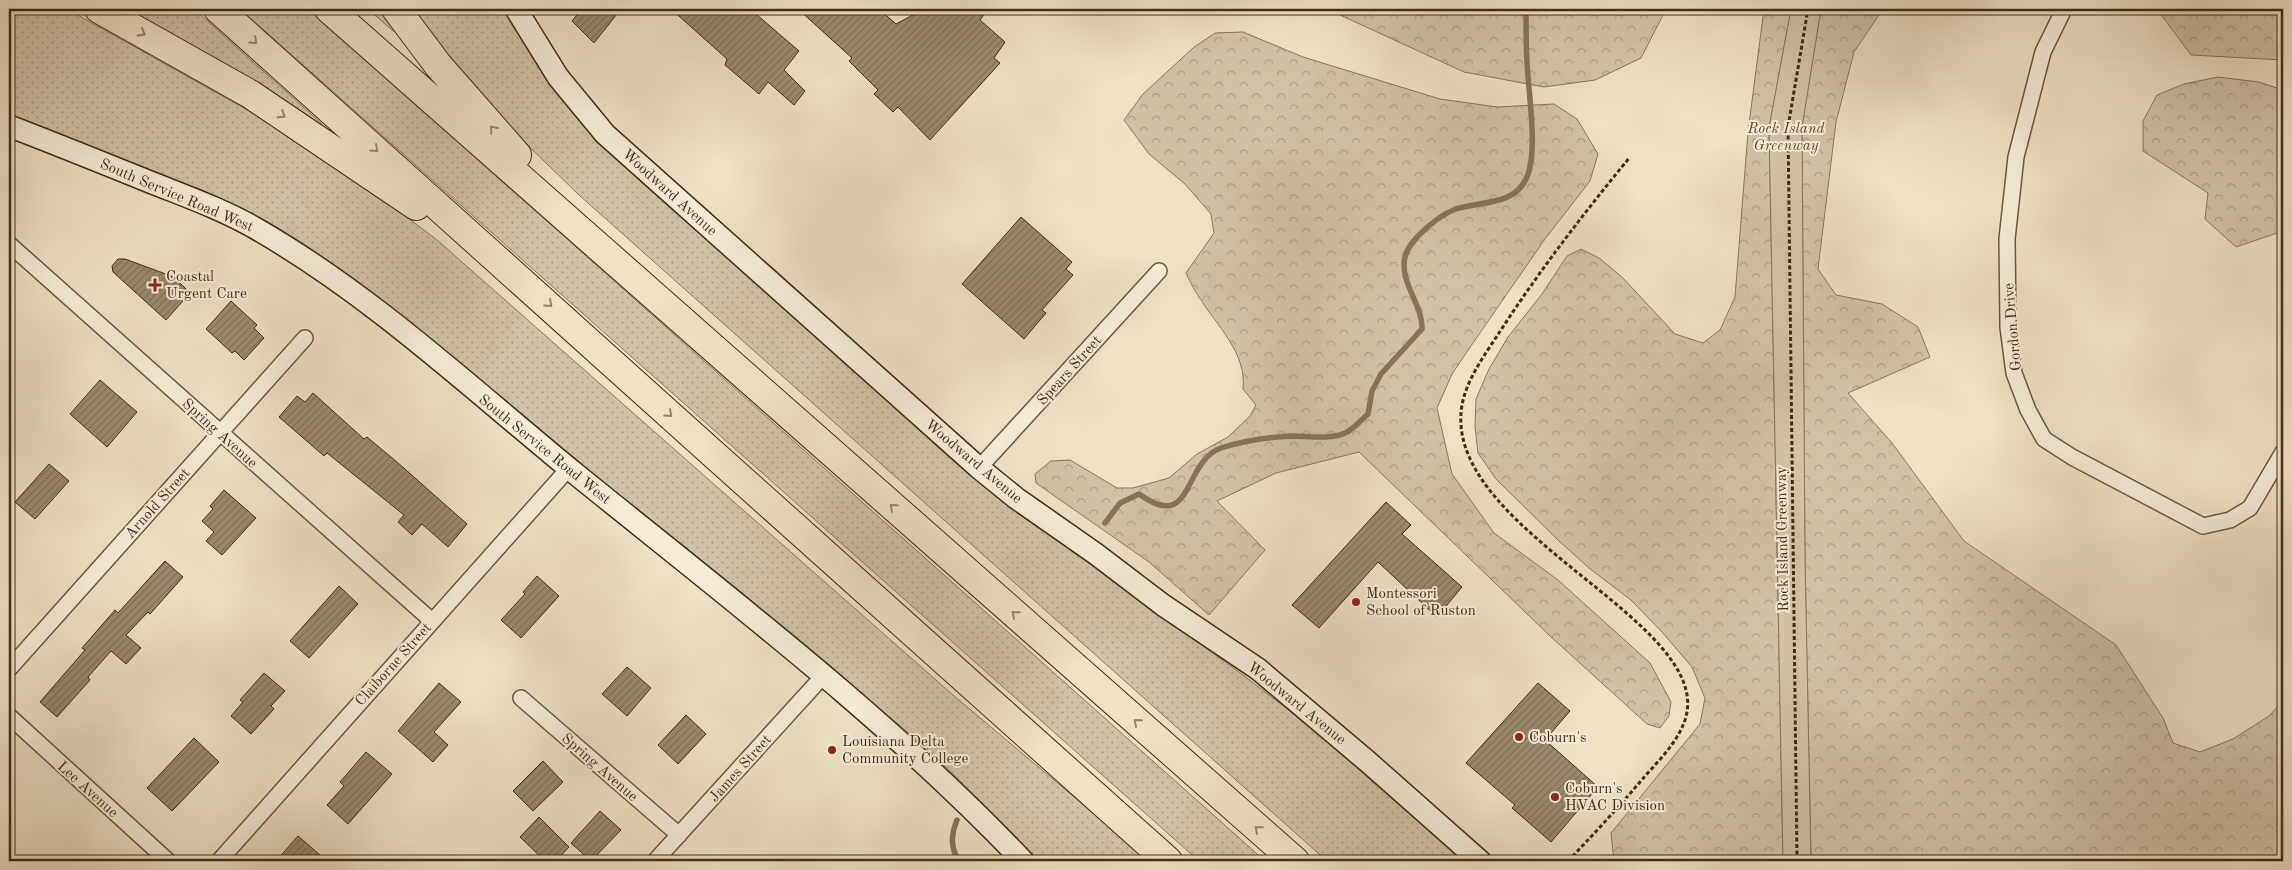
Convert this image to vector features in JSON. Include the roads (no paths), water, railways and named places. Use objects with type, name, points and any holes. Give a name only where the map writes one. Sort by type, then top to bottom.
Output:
[{"type":"highway","points":[[99,9],[258,99],[392,189],[528,286]]},
{"type":"highway","points":[[218,9],[528,286],[869,596],[1168,861]]},
{"type":"highway","points":[[329,9],[1295,861]]},
{"type":"highway","points":[[396,9],[438,64],[501,138],[635,279]]},
{"type":"main road","name":"Woodward Avenue","points":[[516,9],[558,77],[605,134],[979,468],[1016,498],[1096,554],[1163,606],[1258,668],[1480,861]]},
{"type":"main road","name":"South Service Road West","points":[[9,126],[187,197],[252,226],[303,257],[384,316],[824,675],[906,746],[973,808],[1023,861]]},
{"type":"street","name":"Gordon Drive","points":[[2064,9],[2043,52],[2016,157],[2007,239],[2010,336],[2014,373],[2028,410],[2044,440],[2072,457],[2203,526],[2230,520],[2250,508],[2283,452]]},
{"type":"street","name":"Spring Avenue","points":[[9,244],[432,621]]},
{"type":"street","name":"Spears Street","points":[[979,468],[1159,271]]},
{"type":"street","name":"Arnold Street","points":[[9,669],[304,338]]},
{"type":"street","name":"Claiborne Street","points":[[219,861],[569,468]]},
{"type":"street","name":"James Street","points":[[655,861],[824,675]]},
{"type":"street","name":"Spring Avenue","points":[[521,698],[679,835]]},
{"type":"street","name":"Lee Avenue","points":[[9,716],[168,861]]},
{"type":"waterway","points":[[1105,523],[1120,503],[1139,494],[1157,504],[1170,506],[1179,501],[1199,467],[1209,456],[1221,448],[1247,441],[1274,437],[1326,437],[1339,435],[1351,429],[1368,414],[1372,391],[1381,374],[1422,329],[1419,311],[1405,275],[1405,257],[1410,245],[1427,227],[1446,214],[1456,209],[1504,198],[1520,188],[1526,179],[1532,154],[1526,9]]},
{"type":"waterway","points":[[957,820],[952,841],[959,861]]},
{"type":"place","name":"Coastal Urgent Care","points":[[155,285]]},
{"type":"place","name":"Montessori School of Ruston","points":[[1356,602]]},
{"type":"place","name":"Coburn's","points":[[1519,737]]},
{"type":"place","name":"Louisiana Delta Community College","points":[[832,750]]},
{"type":"place","name":"Coburn's HVAC Division","points":[[1555,797]]},
{"type":"park label","name":"Rock Island Greenway","points":[[1786,136]]}]
